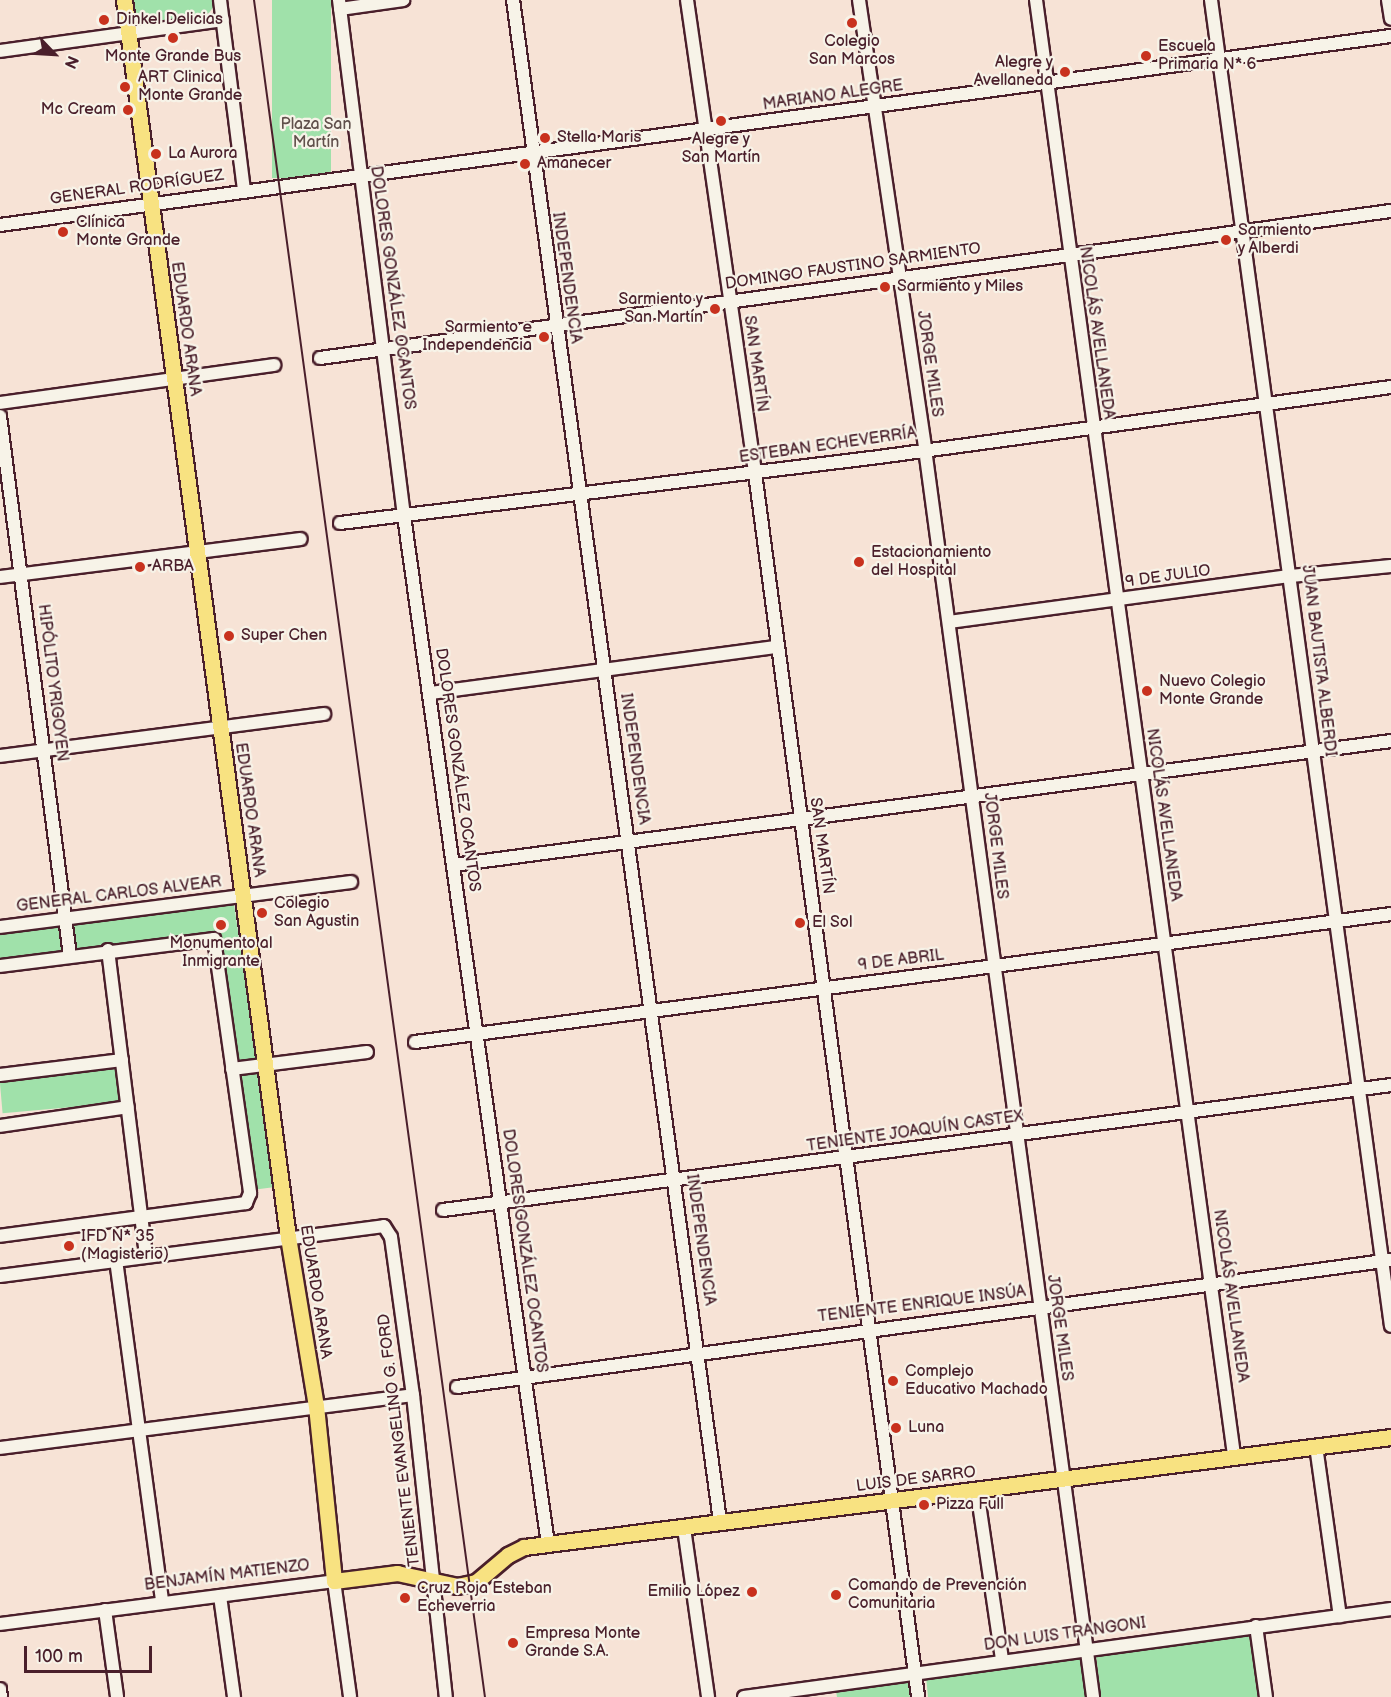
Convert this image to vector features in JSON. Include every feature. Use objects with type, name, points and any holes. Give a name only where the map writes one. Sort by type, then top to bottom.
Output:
[{"type":"main road","name":"EDUARDO ARANA","points":[[124,0],[288,1237],[316,1406],[334,1581]]},
{"type":"main road","name":"LUIS DE SARRO","points":[[457,1586],[476,1582],[516,1549],[1234,1455],[1391,1437]]},
{"type":"main road","name":"BENJAMÍN MATIENZO","points":[[334,1581],[397,1573],[432,1584],[457,1586]]},
{"type":"street","points":[[220,0],[243,190]]},
{"type":"street","points":[[339,4],[403,0]]},
{"type":"street","name":"INDEPENDENCIA","points":[[513,0],[579,495],[699,1352],[720,1522]]},
{"type":"street","name":"SAN MARTÍN","points":[[687,0],[754,473],[918,1697]]},
{"type":"street","name":"JORGE MILES","points":[[859,0],[949,622],[1039,1307],[1094,1697]]},
{"type":"street","name":"NICOLÁS AVELLANEDA","points":[[1036,0],[1092,428],[1189,1111],[1234,1455]]},
{"type":"street","name":"JUAN BAUTISTA ALBERDI","points":[[1211,0],[1291,576],[1357,1089],[1387,1261],[1391,1326]]},
{"type":"street","points":[[1388,0],[1391,19]]},
{"type":"street","name":"DOLORES GONZÁLEZ OCANTOS","points":[[339,4],[359,175],[385,350],[404,516],[479,1034],[500,1203],[548,1544]]},
{"type":"street","points":[[0,51],[223,21]]},
{"type":"street","name":"MARIANO ALEGRE","points":[[279,184],[533,154],[1391,36]]},
{"type":"street","name":"GENERAL RODRÍGUEZ","points":[[0,225],[279,184]]},
{"type":"street","name":"DOMINGO FAUSTINO SARMIENTO","points":[[320,358],[1391,211]]},
{"type":"street","points":[[0,403],[274,365]]},
{"type":"street","name":"ESTEBAN ECHEVERRÍA","points":[[340,523],[754,473],[1391,387]]},
{"type":"street","name":"HIPÓLITO YRIGOYEN","points":[[0,416],[70,956]]},
{"type":"street","points":[[0,577],[301,539]]},
{"type":"street","name":"9 DE JULIO","points":[[949,622],[1291,576],[1391,566]]},
{"type":"street","points":[[431,693],[777,647]]},
{"type":"street","points":[[0,756],[324,714]]},
{"type":"street","points":[[453,865],[972,794],[1391,741]]},
{"type":"street","name":"GENERAL CARLOS ALVEAR","points":[[0,927],[351,882]]},
{"type":"street","name":"9 DE ABRIL","points":[[415,1042],[822,986],[1391,914]]},
{"type":"street","points":[[0,966],[211,938],[215,942],[250,1193],[246,1203],[0,1236]]},
{"type":"street","points":[[108,950],[146,1256]]},
{"type":"street","points":[[232,1069],[367,1052]]},
{"type":"street","points":[[0,1075],[122,1060]]},
{"type":"street","name":"TENIENTE JOAQUÍN CASTEX","points":[[443,1210],[846,1159],[1391,1085]]},
{"type":"street","points":[[0,1126],[128,1107]]},
{"type":"street","name":"TENIENTE EVANGELINO G. FORD","points":[[288,1237],[376,1225],[384,1226],[391,1237],[434,1561],[432,1584],[446,1697]]},
{"type":"street","points":[[0,1276],[288,1237]]},
{"type":"street","points":[[116,1260],[162,1602]]},
{"type":"street","name":"TENIENTE ENRIQUE INSÚA","points":[[458,1387],[699,1352],[1387,1261]]},
{"type":"street","points":[[0,1448],[413,1395]]},
{"type":"street","points":[[1316,1446],[1340,1616]]},
{"type":"street","points":[[977,1490],[1002,1660]]},
{"type":"street","points":[[684,1528],[708,1697]]},
{"type":"street","name":"BENJAMÍN MATIENZO","points":[[0,1624],[334,1581]]},
{"type":"street","name":"EDUARDO ARANA","points":[[334,1581],[350,1697]]},
{"type":"street","points":[[220,1596],[234,1697]]},
{"type":"street","name":"DON LUIS TRANGONI","points":[[744,1697],[1087,1648],[1391,1609]]},
{"type":"street","points":[[105,1610],[117,1697]]},
{"type":"street","points":[[1256,1626],[1266,1697]]},
{"type":"street","points":[[0,1689],[1,1697]]},
{"type":"green space","points":[[127,0],[212,0],[214,6],[209,13],[140,24],[133,23]]},
{"type":"green space","name":"Plaza San Martín","points":[[272,0],[331,0],[331,178],[272,178]]},
{"type":"green space","points":[[234,904],[275,1187],[252,1190],[216,933],[0,962],[0,933]]},
{"type":"green space","points":[[117,1067],[120,1103],[3,1113],[0,1077]]},
{"type":"green space","points":[[1249,1633],[1258,1697],[1101,1697],[1096,1656]]},
{"type":"green space","points":[[1082,1656],[1087,1697],[928,1697],[926,1676]]},
{"type":"green space","points":[[908,1682],[910,1697],[837,1697],[836,1691]]},
{"type":"railway","points":[[254,0],[485,1697]]},
{"type":"place","name":"Dinkel Delicias","points":[[104,20]]},
{"type":"place","name":"Colegio San Marcos","points":[[852,23]]},
{"type":"place","name":"Monte Grande Bus","points":[[173,38]]},
{"type":"place","name":"Escuela Primaria N* 6","points":[[1146,56]]},
{"type":"place","name":"Alegre y Avellaneda","points":[[1065,72]]},
{"type":"place","name":"ART Clinica Monte Grande","points":[[125,87]]},
{"type":"place","name":"Mc Cream","points":[[128,110]]},
{"type":"place","name":"Alegre y San Martín","points":[[721,121]]},
{"type":"place","name":"Stella Maris","points":[[545,138]]},
{"type":"place","name":"La Aurora","points":[[156,154]]},
{"type":"place","name":"Amanecer","points":[[525,164]]},
{"type":"place","name":"Clínica Monte Grande","points":[[63,232]]},
{"type":"place","name":"Sarmiento y Alberdi","points":[[1226,240]]},
{"type":"place","name":"Sarmiento y Miles","points":[[885,287]]},
{"type":"place","name":"Sarmiento y San Martín","points":[[715,309]]},
{"type":"place","name":"Sarmiento e Independencia","points":[[544,337]]},
{"type":"place","name":"Estacionamiento del Hospital","points":[[859,562]]},
{"type":"place","name":"ARBA","points":[[140,567]]},
{"type":"place","name":"Super Chen","points":[[229,636]]},
{"type":"place","name":"Nuevo Colegio Monte Grande","points":[[1147,691]]},
{"type":"place","name":"Colegio San Agustin","points":[[262,913]]},
{"type":"place","name":"El Sol","points":[[800,923]]},
{"type":"place","name":"Monumento al Inmigrante","points":[[221,925]]},
{"type":"place","name":"IFD N* 35 (Magisterio)","points":[[69,1246]]},
{"type":"place","name":"Complejo Educativo Machado","points":[[893,1381]]},
{"type":"place","name":"Luna","points":[[896,1428]]},
{"type":"place","name":"Pizza Full","points":[[924,1505]]},
{"type":"place","name":"Emilio López","points":[[752,1592]]},
{"type":"place","name":"Comando de Prevención Comunitaria","points":[[836,1595]]},
{"type":"place","name":"Cruz Roja Esteban Echeverria","points":[[405,1598]]},
{"type":"place","name":"Empresa Monte Grande S.A.","points":[[513,1643]]}]
